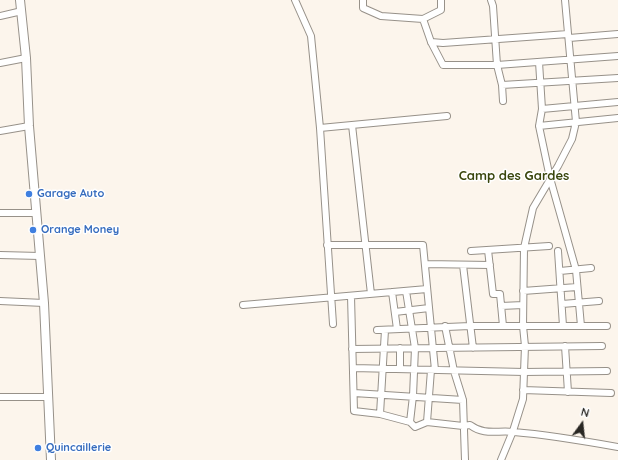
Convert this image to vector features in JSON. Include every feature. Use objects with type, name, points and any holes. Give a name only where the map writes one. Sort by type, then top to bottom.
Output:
[{"type":"street","points":[[20,0],[26,58],[29,126],[44,303],[51,460]]},
{"type":"street","points":[[295,0],[311,36],[320,128],[333,324]]},
{"type":"street","points":[[363,0],[363,8],[381,16],[423,19],[441,10],[442,0]]},
{"type":"street","points":[[491,0],[493,6],[497,65],[502,86],[503,101]]},
{"type":"street","points":[[501,460],[513,431],[523,399],[525,346],[523,326],[524,248],[532,208],[558,166],[572,139],[576,122],[565,0]]},
{"type":"street","points":[[0,16],[22,11]]},
{"type":"street","points":[[423,19],[431,42],[443,65],[497,65],[618,56]]},
{"type":"street","points":[[431,42],[443,43],[496,39],[618,34]]},
{"type":"street","points":[[0,63],[26,58]]},
{"type":"street","points":[[539,62],[542,108],[539,126],[550,178],[576,270],[581,326]]},
{"type":"street","points":[[502,86],[618,78]]},
{"type":"street","points":[[542,108],[618,102]]},
{"type":"street","points":[[320,128],[447,116]]},
{"type":"street","points":[[539,126],[618,118]]},
{"type":"street","points":[[352,125],[371,294]]},
{"type":"street","points":[[0,131],[29,126]]},
{"type":"street","points":[[0,213],[37,213]]},
{"type":"street","points":[[327,245],[423,245],[431,327],[433,370],[428,398],[427,422]]},
{"type":"street","points":[[471,251],[549,246]]},
{"type":"street","points":[[488,250],[493,294],[500,294],[503,326]]},
{"type":"street","points":[[558,251],[563,326]]},
{"type":"street","points":[[0,255],[40,256]]},
{"type":"street","points":[[425,264],[490,265]]},
{"type":"street","points":[[463,265],[473,348]]},
{"type":"street","points":[[560,271],[591,268]]},
{"type":"street","points":[[524,291],[577,287]]},
{"type":"street","points":[[243,305],[427,289]]},
{"type":"street","points":[[406,291],[415,348],[415,370],[410,422]]},
{"type":"street","points":[[392,292],[397,329]]},
{"type":"street","points":[[351,296],[354,411],[380,414],[410,422],[415,427],[427,422],[463,426],[470,425],[477,430],[489,432],[513,431],[618,447]]},
{"type":"street","points":[[0,301],[44,303]]},
{"type":"street","points":[[562,304],[599,301]]},
{"type":"street","points":[[501,306],[523,305]]},
{"type":"street","points":[[395,312],[429,308]]},
{"type":"street","points":[[445,326],[454,371],[463,400],[465,460]]},
{"type":"street","points":[[377,330],[445,326],[606,326]]},
{"type":"street","points":[[380,414],[386,330]]},
{"type":"street","points":[[565,346],[568,392]]},
{"type":"street","points":[[352,349],[602,346]]},
{"type":"street","points":[[400,348],[400,369]]},
{"type":"street","points":[[353,368],[524,372],[607,371]]},
{"type":"street","points":[[523,390],[611,393]]},
{"type":"street","points":[[354,393],[463,400]]},
{"type":"street","points":[[0,396],[48,397]]},
{"type":"place","name":"Garage Auto","points":[[29,194]]},
{"type":"place","name":"Orange Money","points":[[33,230]]},
{"type":"place","name":"Quincaillerie","points":[[38,448]]},
{"type":"district","name":"Camp des Gardes","points":[[514,176]]}]
